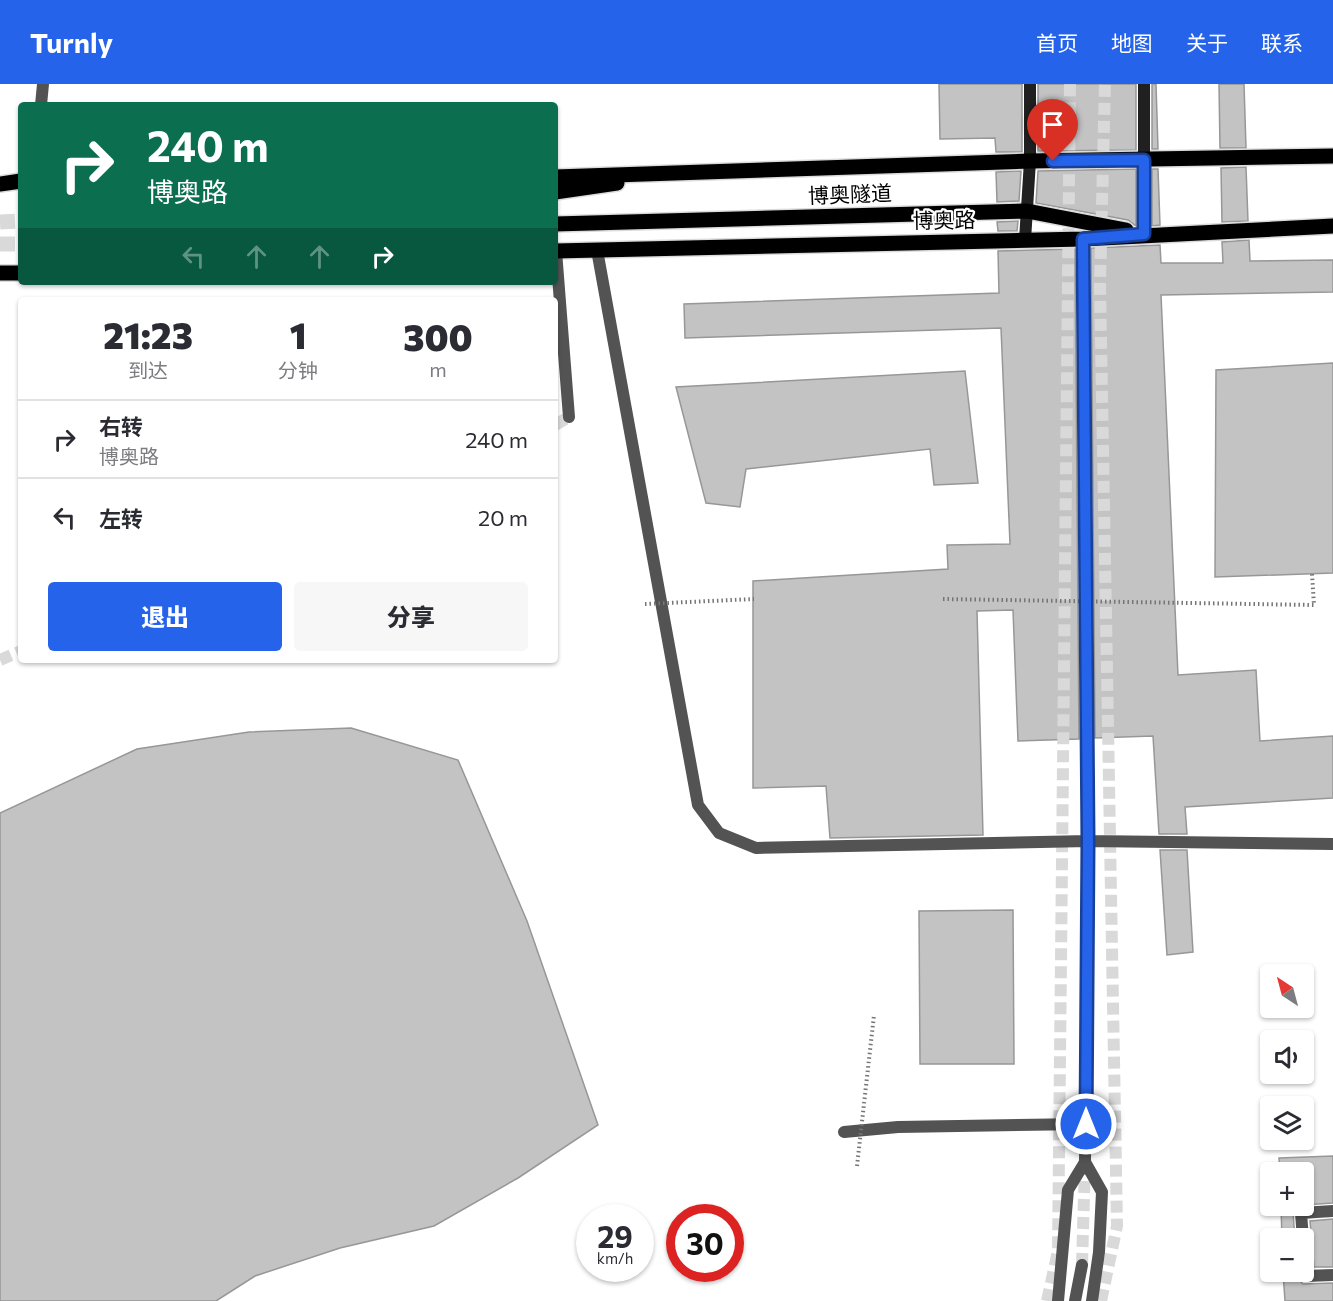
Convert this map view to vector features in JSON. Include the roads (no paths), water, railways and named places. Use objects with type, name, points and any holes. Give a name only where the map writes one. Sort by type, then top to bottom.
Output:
[{"type":"main road","points":[[1025,240],[1030,161],[1030,84]]},
{"type":"main road","points":[[1144,84],[1144,234]]},
{"type":"main road","points":[[558,177],[1030,161],[1333,156]]},
{"type":"main road","points":[[558,192],[685,172]]},
{"type":"main road","points":[[0,184],[18,181]]},
{"type":"main road","name":"博奥隧道","points":[[558,224],[1027,211],[1144,234]]},
{"type":"main road","name":"博奥路","points":[[558,251],[1083,239],[1144,234],[1333,226]]},
{"type":"main road","points":[[0,273],[18,273]]},
{"type":"street","points":[[41,102],[43,84]]},
{"type":"street","points":[[1058,1301],[1068,1190],[1085,1162],[1086,1124],[1088,841],[1083,239]]},
{"type":"street","points":[[597,250],[698,805],[719,833],[756,848],[1088,841],[1333,844]]},
{"type":"street","points":[[558,285],[569,417]]},
{"type":"street","points":[[844,1132],[898,1127],[1086,1124]]},
{"type":"street","points":[[1085,1162],[1102,1192],[1099,1252],[1092,1301]]},
{"type":"street","points":[[1302,1228],[1301,1213],[1333,1210]]},
{"type":"street","points":[[1075,1301],[1082,1265]]},
{"type":"street","points":[[1314,1276],[1333,1275]]},
{"type":"tunnel","points":[[1047,1301],[1058,1251],[1070,84]]},
{"type":"tunnel","points":[[1101,1301],[1117,1226],[1100,284],[1105,84]]},
{"type":"tunnel","points":[[0,222],[18,221]]},
{"type":"tunnel","points":[[0,244],[18,244]]},
{"type":"tunnel","points":[[558,423],[569,417]]},
{"type":"tunnel","points":[[0,660],[18,652]]},
{"type":"tunnel","points":[[1082,1265],[1085,1162]]}]
